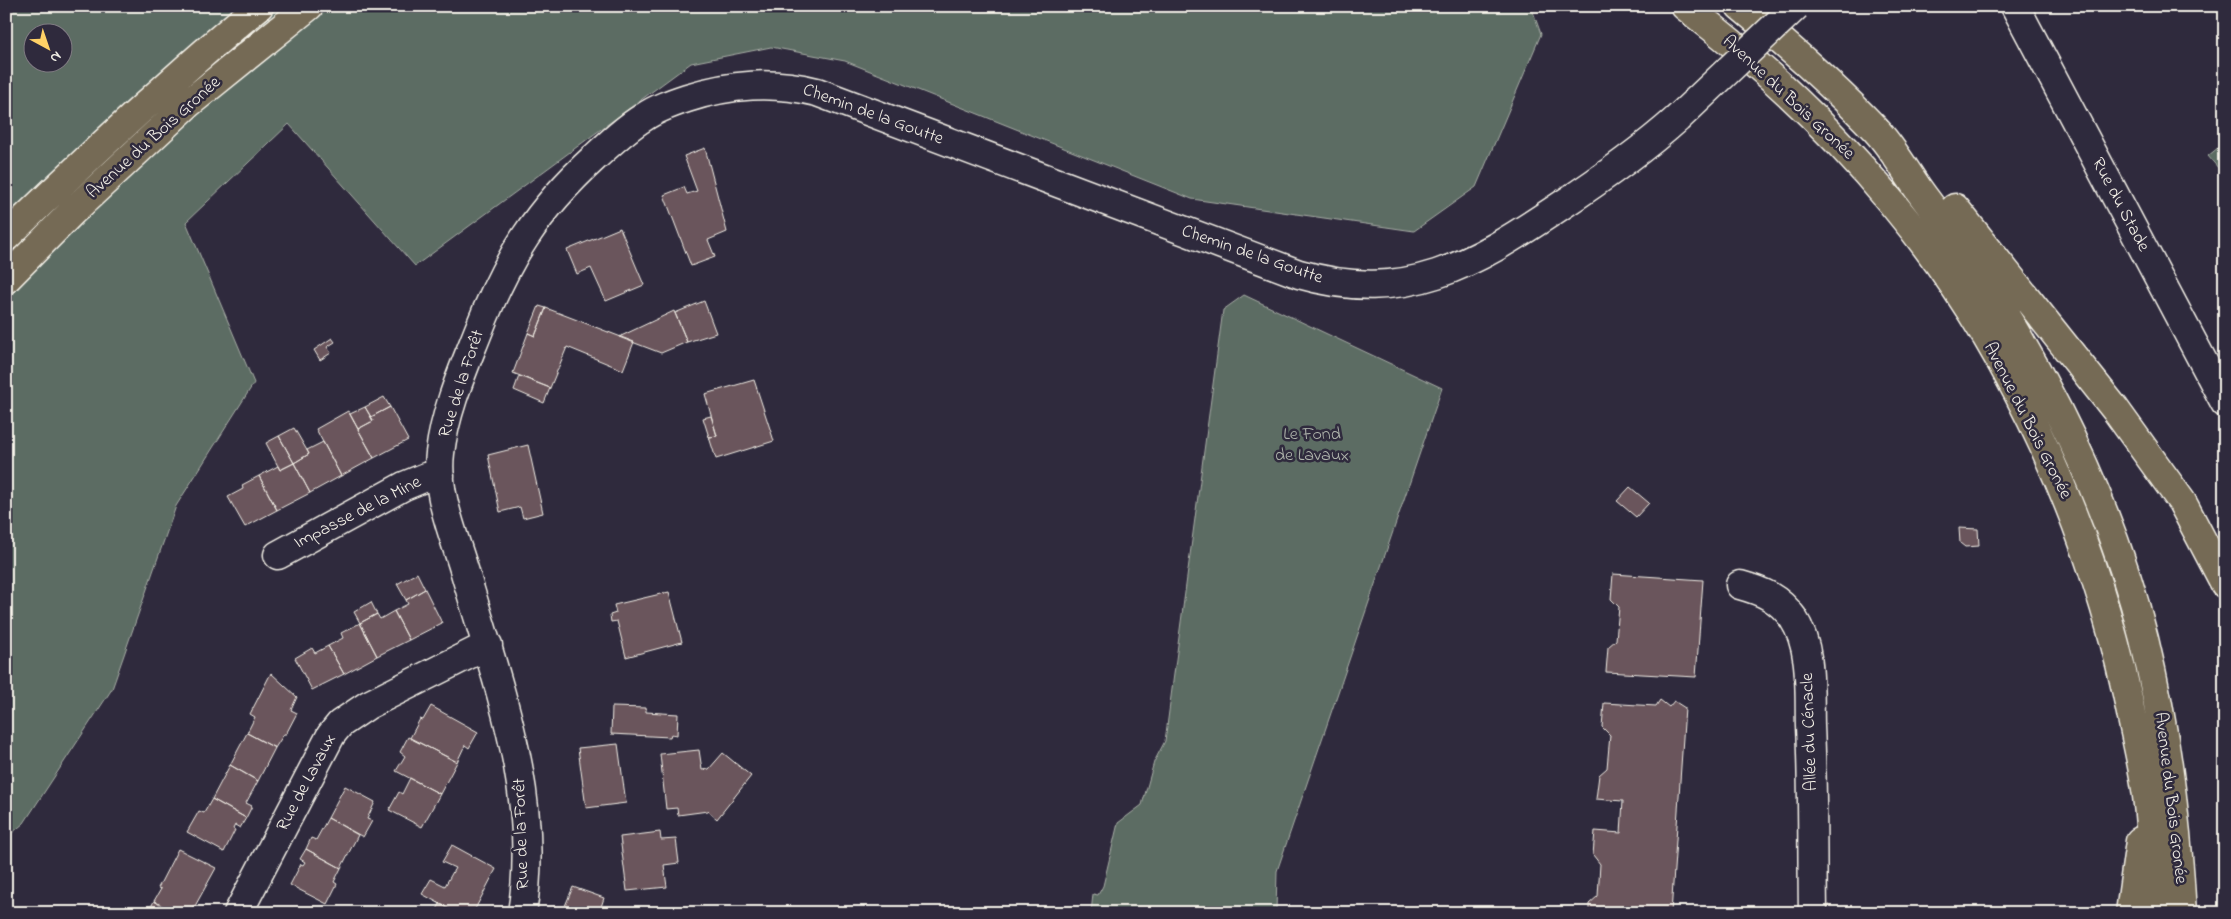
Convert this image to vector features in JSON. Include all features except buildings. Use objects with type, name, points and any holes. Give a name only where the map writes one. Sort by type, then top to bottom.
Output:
[{"type":"main road","name":"Avenue du Bois Gronée","points":[[6,237],[93,152],[192,62],[259,6]]},
{"type":"main road","name":"Avenue du Bois Gronée","points":[[6,278],[80,205],[189,103],[309,6]]},
{"type":"main road","name":"Avenue du Bois Gronée","points":[[1685,6],[1715,29],[1777,83],[1850,155],[1893,204],[1938,264],[1983,334],[2017,392],[2068,502],[2090,560],[2107,613],[2127,694],[2147,796],[2155,913]]},
{"type":"main road","name":"Avenue du Bois Gronée","points":[[1740,6],[1810,65],[1878,132],[1988,286],[2045,386],[2093,488],[2129,587],[2144,638],[2156,693],[2176,824],[2182,913]]},
{"type":"main road","points":[[1878,132],[1928,175],[2115,409],[2182,502],[2225,584]]},
{"type":"main road","points":[[2130,913],[2147,796]]},
{"type":"street","name":"Chemin de la Goutte","points":[[701,93],[724,88],[756,85],[791,86],[817,92],[1299,274],[1327,282],[1384,286],[1410,282],[1463,265],[1499,246],[1616,169],[1677,119],[1796,6]]},
{"type":"street","name":"Rue du Stade","points":[[2016,6],[2225,403]]},
{"type":"street","name":"Rue de la Forêt","points":[[522,913],[525,864],[521,773],[488,645],[444,503],[440,476],[442,444],[447,420],[461,378],[498,285],[517,247],[534,221],[555,195],[619,135],[644,116],[666,104],[701,93]]},
{"type":"street","name":"Impasse de la Mine","points":[[278,555],[404,486],[426,477],[440,476]]},
{"type":"street","name":"Allée du Cénacle","points":[[1740,585],[1762,591],[1778,602],[1793,618],[1801,635],[1808,662],[1813,913]]},
{"type":"street","name":"Rue de Lavaux","points":[[238,913],[327,742],[340,724],[368,705],[488,645]]},
{"type":"green space","points":[[6,6],[1531,6],[1541,34],[1476,187],[1414,231],[1192,199],[845,61],[771,47],[691,63],[415,266],[289,124],[186,222],[254,383],[176,506],[112,689],[24,823],[6,838]]},
{"type":"green space","points":[[2225,142],[2225,176],[2208,156]]},
{"type":"green space","name":"Le Fond de Lavaux","points":[[1244,295],[1442,388],[1277,871],[1276,913],[1091,913],[1093,894],[1098,895],[1103,886],[1118,823],[1142,805],[1154,762],[1165,741],[1223,310]]}]
